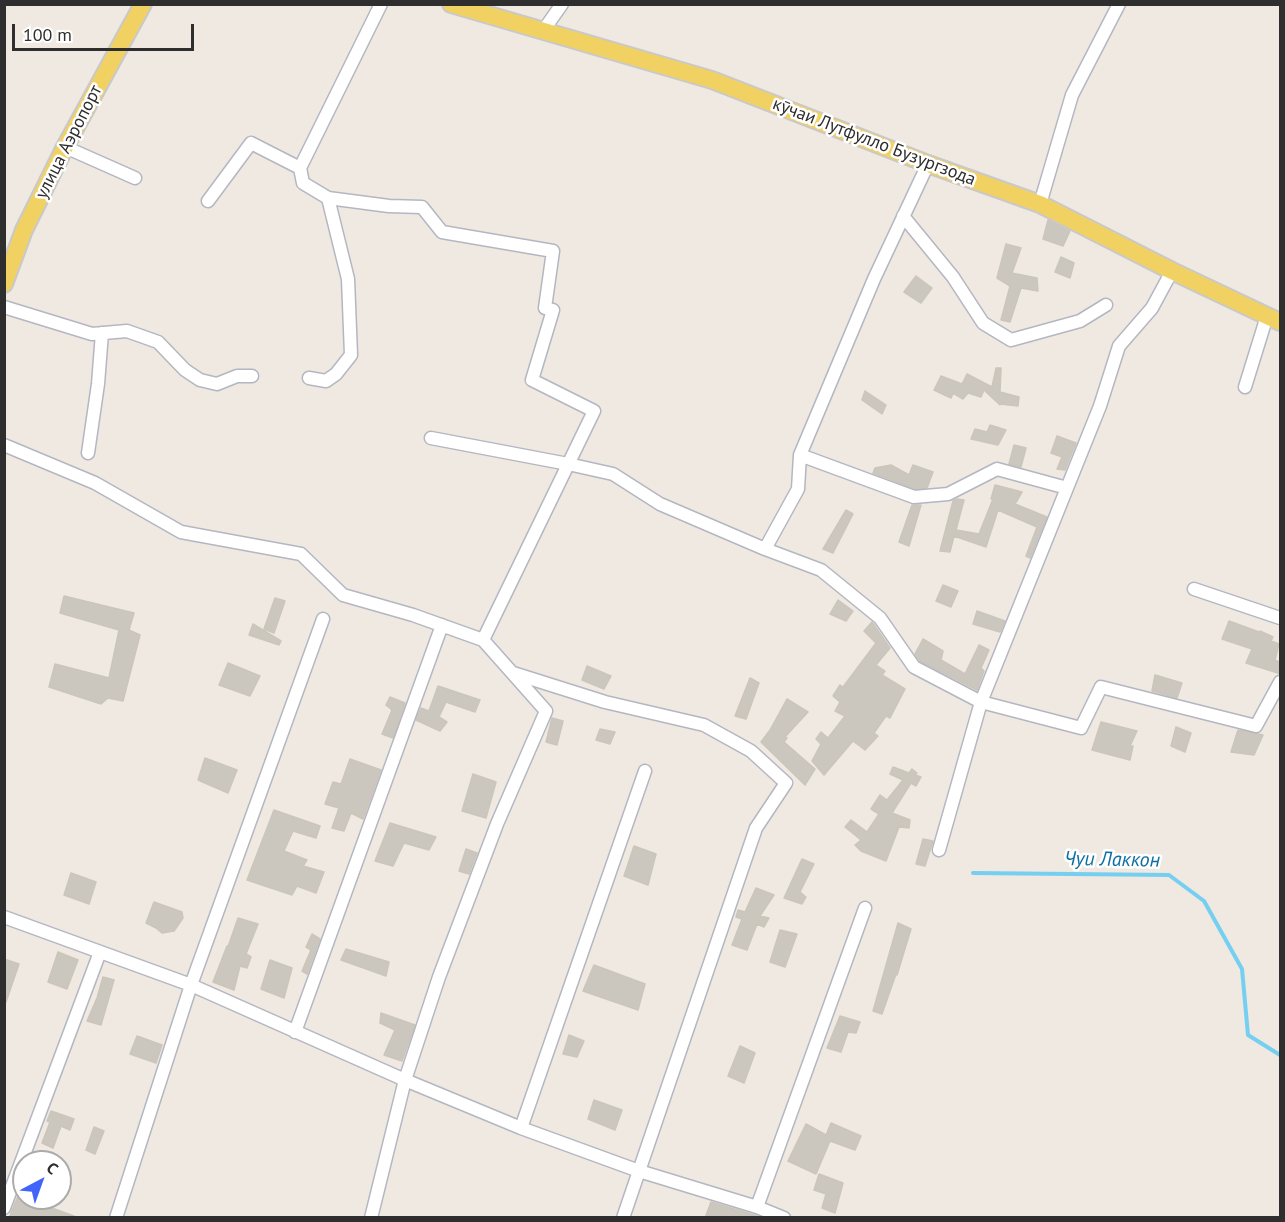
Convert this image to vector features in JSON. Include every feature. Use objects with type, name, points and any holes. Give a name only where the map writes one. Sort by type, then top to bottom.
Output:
[{"type":"main road","name":"улица Аэропорт","points":[[4,284],[24,230],[65,147],[143,4]]},
{"type":"main road","name":"кӯчаи Лутфулло Бузургзода","points":[[451,4],[712,80],[928,164],[1040,204],[1172,271],[1274,319]]},
{"type":"street","points":[[381,4],[300,168],[303,183],[328,198],[389,206],[422,207],[442,232],[553,251],[545,308],[553,310],[532,380],[594,411],[483,640]]},
{"type":"street","points":[[543,31],[562,4]]},
{"type":"street","points":[[1040,204],[1072,95],[1119,4]]},
{"type":"street","points":[[208,201],[250,143],[300,168]]},
{"type":"street","points":[[65,147],[135,178]]},
{"type":"street","points":[[765,549],[798,489],[800,455],[874,279],[928,164]]},
{"type":"street","points":[[309,378],[326,381],[336,374],[351,355],[348,279],[328,198]]},
{"type":"street","points":[[903,216],[953,277],[983,322],[1011,340],[1080,321],[1106,305]]},
{"type":"street","points":[[939,850],[981,702],[1100,406],[1119,346],[1152,308],[1172,271]]},
{"type":"street","points":[[4,307],[92,334],[127,331],[158,342],[185,370],[200,380],[218,384],[237,376],[252,376]]},
{"type":"street","points":[[1245,387],[1274,319]]},
{"type":"street","points":[[88,453],[98,384],[102,333]]},
{"type":"street","points":[[431,438],[613,474],[660,504],[765,549],[821,570],[880,618],[914,667],[981,702],[1081,728],[1101,687],[1256,726],[1281,682]]},
{"type":"street","points":[[4,445],[95,483],[181,532],[301,554],[343,595],[413,615],[483,640],[546,711],[497,824],[439,977],[405,1080],[371,1218]]},
{"type":"street","points":[[800,455],[914,498],[948,494],[997,469],[1067,488]]},
{"type":"street","points":[[1194,589],[1281,618]]},
{"type":"street","points":[[116,1218],[191,985],[323,619]]},
{"type":"street","points":[[295,1032],[442,625]]},
{"type":"street","points":[[512,673],[605,702],[704,725],[751,751],[786,783],[756,828],[623,1218]]},
{"type":"street","points":[[521,1128],[645,771]]},
{"type":"street","points":[[762,1212],[865,908]]},
{"type":"street","points":[[4,917],[191,985],[405,1080],[521,1128],[639,1171],[784,1218]]},
{"type":"street","points":[[4,1208],[100,952]]},
{"type":"building","points":[[1048,220],[1070,231],[1063,246],[1043,239]]},
{"type":"building","points":[[1006,244],[1021,248],[1012,273],[1037,278],[1038,291],[1021,288],[1010,322],[1001,320],[1010,286],[997,278]]},
{"type":"building","points":[[1061,257],[1074,263],[1070,278],[1055,272]]},
{"type":"building","points":[[916,276],[932,288],[921,303],[904,292]]},
{"type":"building","points":[[996,368],[1001,368],[1000,392],[1019,397],[1018,406],[1000,405],[984,390],[981,397],[968,393],[963,399],[953,393],[951,398],[934,390],[941,376],[962,384],[967,374],[992,387]]},
{"type":"building","points":[[865,391],[886,405],[882,414],[862,400]]},
{"type":"building","points":[[990,425],[1006,430],[998,445],[971,439],[975,429],[987,432]]},
{"type":"building","points":[[1057,436],[1076,443],[1065,470],[1057,469],[1062,457],[1051,453]]},
{"type":"building","points":[[1014,445],[1026,448],[1021,467],[1009,464]]},
{"type":"building","points":[[891,465],[909,475],[913,465],[933,472],[927,488],[915,489],[873,473],[875,468]]},
{"type":"building","points":[[995,485],[1022,492],[1015,504],[1047,517],[1030,558],[1026,556],[1037,527],[998,510],[986,547],[954,536],[950,552],[940,551],[953,501],[964,500],[956,530],[979,534],[993,499],[991,499]]},
{"type":"building","points":[[912,505],[921,505],[909,546],[899,542]]},
{"type":"building","points":[[846,510],[853,514],[833,553],[823,549]]},
{"type":"building","points":[[943,585],[958,591],[951,607],[936,601]]},
{"type":"building","points":[[64,596],[134,613],[129,630],[140,635],[123,701],[108,698],[101,704],[49,687],[55,664],[109,678],[119,630],[60,613]]},
{"type":"building","points":[[275,598],[285,601],[274,633],[264,629]]},
{"type":"building","points":[[838,600],[853,611],[846,621],[830,614]]},
{"type":"building","points":[[977,611],[1005,621],[1000,632],[973,624]]},
{"type":"building","points":[[1229,621],[1273,637],[1271,641],[1279,644],[1275,660],[1281,663],[1281,674],[1246,663],[1252,649],[1222,639]]},
{"type":"building","points":[[872,622],[890,648],[876,665],[885,671],[882,675],[905,689],[890,718],[886,716],[874,733],[878,736],[865,750],[853,741],[824,775],[812,761],[821,744],[816,739],[821,732],[828,738],[845,716],[835,711],[840,702],[833,696],[840,685],[843,687],[876,643],[864,631]]},
{"type":"building","points":[[253,624],[281,641],[279,645],[249,635]]},
{"type":"building","points":[[923,639],[943,651],[941,660],[965,674],[979,645],[989,650],[981,668],[984,671],[977,690],[920,661],[915,654]]},
{"type":"building","points":[[228,663],[260,676],[250,696],[219,685]]},
{"type":"building","points":[[587,666],[611,676],[604,689],[582,680]]},
{"type":"building","points":[[1155,675],[1182,683],[1177,698],[1152,691]]},
{"type":"building","points":[[750,678],[759,683],[746,719],[735,716]]},
{"type":"building","points":[[438,686],[480,700],[475,712],[446,702],[439,717],[447,722],[440,731],[416,720],[421,708],[429,711]]},
{"type":"building","points":[[390,697],[405,703],[393,738],[382,734],[392,710],[386,705]]},
{"type":"building","points":[[787,699],[808,712],[785,737],[787,738],[784,742],[815,769],[805,785],[761,742]]},
{"type":"building","points":[[552,718],[563,721],[557,745],[546,742]]},
{"type":"building","points":[[1101,722],[1137,731],[1130,746],[1133,746],[1130,760],[1092,750]]},
{"type":"building","points":[[1176,727],[1191,733],[1185,752],[1171,746]]},
{"type":"building","points":[[600,729],[615,732],[610,744],[596,740]]},
{"type":"building","points":[[1238,730],[1263,735],[1254,755],[1231,752]]},
{"type":"building","points":[[205,758],[237,770],[228,793],[198,780]]},
{"type":"building","points":[[350,759],[381,770],[363,819],[351,813],[344,831],[332,828],[339,808],[325,804],[333,782],[341,784]]},
{"type":"building","points":[[893,767],[909,773],[912,769],[917,773],[915,775],[921,777],[916,786],[911,783],[892,813],[910,820],[909,828],[899,827],[886,861],[861,851],[855,845],[861,840],[845,827],[851,820],[867,832],[879,814],[871,809],[880,795],[887,800],[903,780],[890,774]]},
{"type":"building","points":[[473,774],[496,782],[486,818],[462,811]]},
{"type":"building","points":[[274,810],[320,826],[316,838],[293,831],[284,851],[307,860],[303,866],[324,872],[316,893],[297,886],[292,895],[247,880]]},
{"type":"building","points":[[390,823],[436,837],[429,850],[404,843],[393,866],[375,861]]},
{"type":"building","points":[[923,839],[933,841],[925,866],[916,864]]},
{"type":"building","points":[[634,846],[656,854],[648,885],[624,876]]},
{"type":"building","points":[[466,849],[477,853],[469,874],[459,871]]},
{"type":"building","points":[[802,859],[814,864],[800,892],[806,897],[802,904],[784,898]]},
{"type":"building","points":[[71,873],[96,882],[89,904],[64,895]]},
{"type":"building","points":[[756,888],[774,895],[760,916],[769,918],[764,927],[757,924],[747,950],[732,945],[742,919],[736,917],[738,910],[745,912]]},
{"type":"building","points":[[154,902],[182,912],[183,918],[174,931],[162,933],[146,923]]},
{"type":"building","points":[[238,918],[258,924],[246,954],[251,957],[247,968],[240,966],[234,990],[213,982]]},
{"type":"building","points":[[898,923],[911,929],[882,1014],[873,1011]]},
{"type":"building","points":[[780,930],[797,934],[785,967],[770,962]]},
{"type":"building","points":[[312,934],[320,939],[307,974],[302,971],[311,950],[306,947]]},
{"type":"building","points":[[346,949],[389,962],[386,976],[341,960]]},
{"type":"building","points":[[58,952],[78,960],[67,989],[48,982]]},
{"type":"building","points":[[4,959],[19,964],[6,1002],[4,1002]]},
{"type":"building","points":[[270,960],[292,968],[284,998],[261,989]]},
{"type":"building","points":[[594,965],[645,984],[638,1010],[583,991]]},
{"type":"building","points":[[103,977],[114,980],[101,1025],[87,1021]]},
{"type":"building","points":[[381,1013],[415,1025],[402,1061],[384,1055],[395,1030],[380,1023]]},
{"type":"building","points":[[840,1016],[860,1022],[856,1033],[848,1032],[841,1052],[827,1048]]},
{"type":"building","points":[[569,1035],[584,1041],[577,1057],[563,1054]]},
{"type":"building","points":[[137,1036],[162,1045],[156,1063],[130,1054]]},
{"type":"building","points":[[740,1046],[755,1053],[744,1083],[728,1076]]},
{"type":"building","points":[[594,1100],[622,1110],[615,1130],[588,1119]]},
{"type":"building","points":[[51,1111],[74,1119],[70,1130],[61,1126],[53,1148],[42,1143],[50,1122],[47,1121]]},
{"type":"building","points":[[831,1123],[861,1136],[855,1150],[830,1141],[816,1174],[788,1161],[806,1124],[826,1135]]},
{"type":"building","points":[[94,1127],[104,1131],[95,1154],[86,1150]]},
{"type":"building","points":[[819,1174],[843,1183],[835,1213],[822,1208],[826,1194],[814,1190]]},
{"type":"building","points":[[711,1202],[754,1215],[761,1218],[705,1218]]},
{"type":"building","points":[[12,1210],[57,1210],[74,1216],[73,1218],[9,1218]]},
{"type":"waterway","name":"Чуи Лаккон","points":[[973,873],[1169,875],[1204,901],[1242,969],[1248,1035],[1280,1055]]}]
